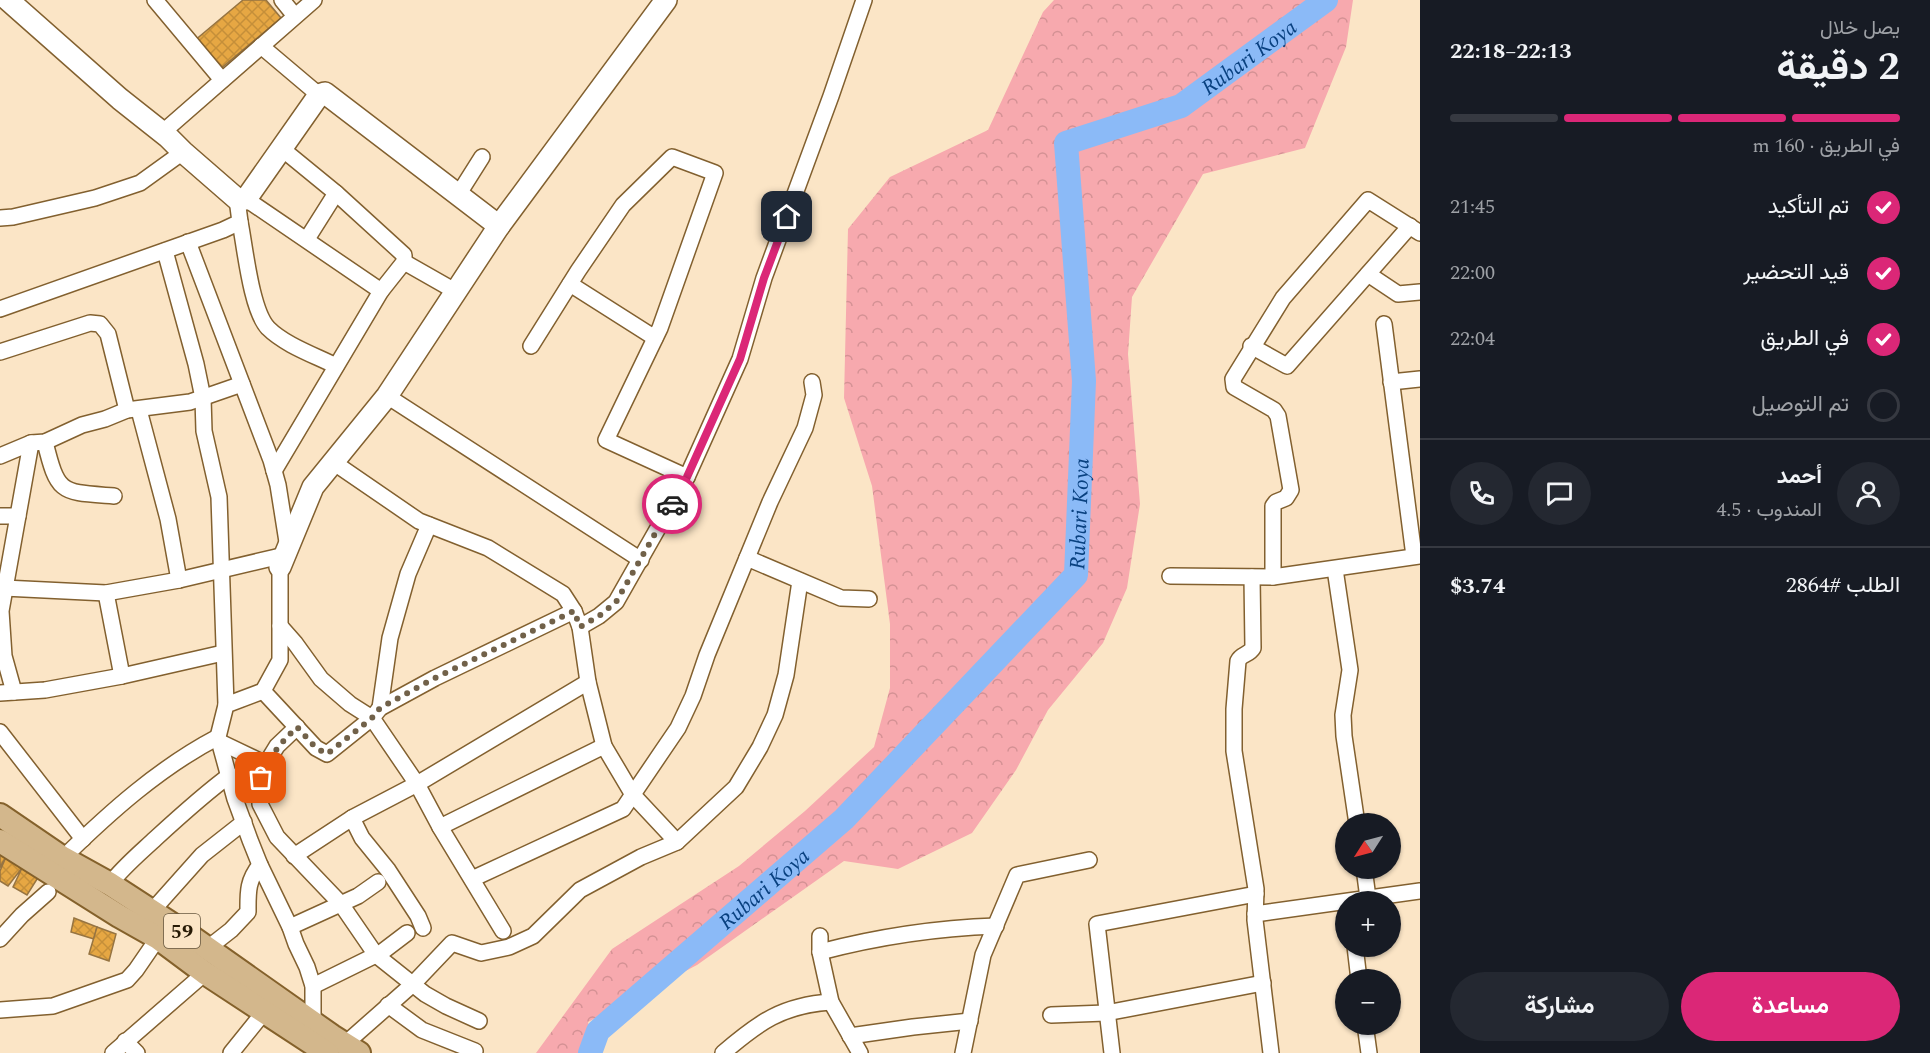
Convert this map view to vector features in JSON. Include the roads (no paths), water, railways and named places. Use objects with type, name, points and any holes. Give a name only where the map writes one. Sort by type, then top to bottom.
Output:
[{"type":"main road","name":"59","points":[[0,816],[63,858],[110,884],[207,948],[314,1023],[344,1050]]},
{"type":"main road","name":"59","points":[[0,841],[158,938],[264,1012],[344,1050]]},
{"type":"street","points":[[8,0],[120,99],[242,199],[307,239],[381,291]]},
{"type":"street","points":[[155,0],[222,80]]},
{"type":"street","points":[[282,0],[296,16]]},
{"type":"street","points":[[163,132],[314,0]]},
{"type":"street","points":[[284,557],[313,487],[387,396],[499,226],[666,0]]},
{"type":"street","points":[[580,627],[599,616],[616,602],[687,477],[740,359],[764,278],[864,0]]},
{"type":"street","points":[[261,46],[319,95]]},
{"type":"street","points":[[336,366],[283,339],[268,328],[258,315],[240,222],[242,199],[319,95],[325,93],[499,226]]},
{"type":"street","points":[[274,471],[381,291],[404,262],[404,255],[336,193],[281,148]]},
{"type":"street","points":[[0,218],[95,198],[140,183],[183,152]]},
{"type":"street","points":[[458,195],[482,157]]},
{"type":"street","points":[[531,346],[623,205],[672,157],[715,173],[655,338],[606,441],[687,477]]},
{"type":"street","points":[[307,239],[336,193]]},
{"type":"street","points":[[1251,346],[1287,366],[1368,274],[1415,230],[1368,200],[1295,284],[1251,346],[1233,379],[1232,384],[1272,408],[1277,414],[1291,490],[1286,498],[1276,502],[1273,506],[1272,577]]},
{"type":"street","points":[[0,309],[240,222]]},
{"type":"street","points":[[188,242],[274,471],[278,485],[284,557],[280,660],[263,691],[226,705]]},
{"type":"street","points":[[165,251],[196,364],[203,398],[204,431],[219,497],[226,705],[219,740],[235,799],[260,865],[290,927],[313,986],[314,1023]]},
{"type":"street","points":[[404,262],[455,291]]},
{"type":"street","points":[[1368,274],[1398,294],[1420,292]]},
{"type":"street","points":[[570,284],[655,338]]},
{"type":"street","points":[[0,352],[90,323],[100,324],[108,334],[168,519],[179,580]]},
{"type":"street","points":[[1170,576],[1272,577],[1417,556],[1384,324]]},
{"type":"street","points":[[1391,382],[1420,379]]},
{"type":"street","points":[[472,879],[623,808],[633,795],[678,728],[770,502],[806,428],[814,395],[812,382]]},
{"type":"street","points":[[0,456],[82,425],[133,410],[190,402],[242,384]]},
{"type":"street","points":[[387,396],[641,560]]},
{"type":"street","points":[[38,442],[60,486],[72,492],[114,496]]},
{"type":"street","points":[[38,442],[18,516],[1,611],[2,656],[7,692],[45,690],[122,676],[224,653]]},
{"type":"street","points":[[333,462],[419,521],[488,548],[563,594],[574,611],[580,627],[588,682],[604,746],[633,795],[676,842]]},
{"type":"street","points":[[0,516],[18,516]]},
{"type":"street","points":[[429,525],[408,574],[390,638],[376,713],[440,828],[503,931]]},
{"type":"street","points":[[4,588],[106,593],[284,557]]},
{"type":"street","points":[[747,558],[841,598],[868,599]]},
{"type":"street","points":[[1335,569],[1350,670],[1343,715],[1355,813]]},
{"type":"street","points":[[1252,577],[1253,648],[1241,656],[1238,661],[1233,730],[1256,894],[1255,914],[1271,1053]]},
{"type":"street","points":[[344,1050],[452,943],[481,952],[509,947],[533,936],[580,890],[641,857],[676,842],[736,787],[775,715],[786,675],[800,580]]},
{"type":"street","points":[[106,593],[122,676]]},
{"type":"street","points":[[263,691],[316,748],[327,754],[376,713],[435,678],[574,611]]},
{"type":"street","points":[[280,626],[321,679],[350,704],[376,713]]},
{"type":"street","points":[[294,856],[352,818],[417,784],[588,682]]},
{"type":"street","points":[[297,727],[277,747],[266,764],[261,778],[260,804],[277,837],[341,904],[376,955],[446,1006],[479,1021]]},
{"type":"street","points":[[0,732],[83,839]]},
{"type":"street","points":[[63,858],[149,780],[188,753],[219,740],[266,764]]},
{"type":"street","points":[[440,828],[604,746]]},
{"type":"street","points":[[110,884],[119,872],[165,830],[208,791],[230,775]]},
{"type":"street","points":[[352,818],[363,838],[388,870],[418,916],[423,928]]},
{"type":"street","points":[[152,911],[202,855],[244,822]]},
{"type":"street","points":[[963,1053],[983,955],[1017,875],[1089,860]]},
{"type":"street","points":[[207,948],[231,930],[248,912],[251,876],[260,865]]},
{"type":"street","points":[[290,927],[358,896],[378,882]]},
{"type":"street","points":[[1401,894],[1420,891]]},
{"type":"street","points":[[0,939],[48,892]]},
{"type":"street","points":[[1112,1053],[1097,924],[1256,894]]},
{"type":"street","points":[[1255,914],[1335,903]]},
{"type":"street","points":[[820,952],[868,940],[964,927],[996,926]]},
{"type":"street","points":[[313,986],[376,955],[407,933]]},
{"type":"street","points":[[820,936],[820,952],[831,1002],[860,1053]]},
{"type":"street","points":[[0,1010],[53,1006],[127,980],[158,938]]},
{"type":"street","points":[[113,1053],[205,973]]},
{"type":"street","points":[[1051,1015],[1106,1013],[1263,983]]},
{"type":"street","points":[[730,1050],[757,1024],[795,1007],[831,1002]]},
{"type":"street","points":[[388,1005],[422,1030],[475,1051]]},
{"type":"street","points":[[231,1053],[264,1012]]},
{"type":"street","points":[[850,1036],[913,1026],[970,1021]]},
{"type":"street","points":[[1367,1035],[1369,1053]]},
{"type":"street","points":[[125,1041],[137,1053]]},
{"type":"waterway","name":"Rubari Koya","points":[[590,1053],[598,1031],[844,819],[1076,575],[1084,381],[1066,143],[1181,106],[1326,0]]}]
